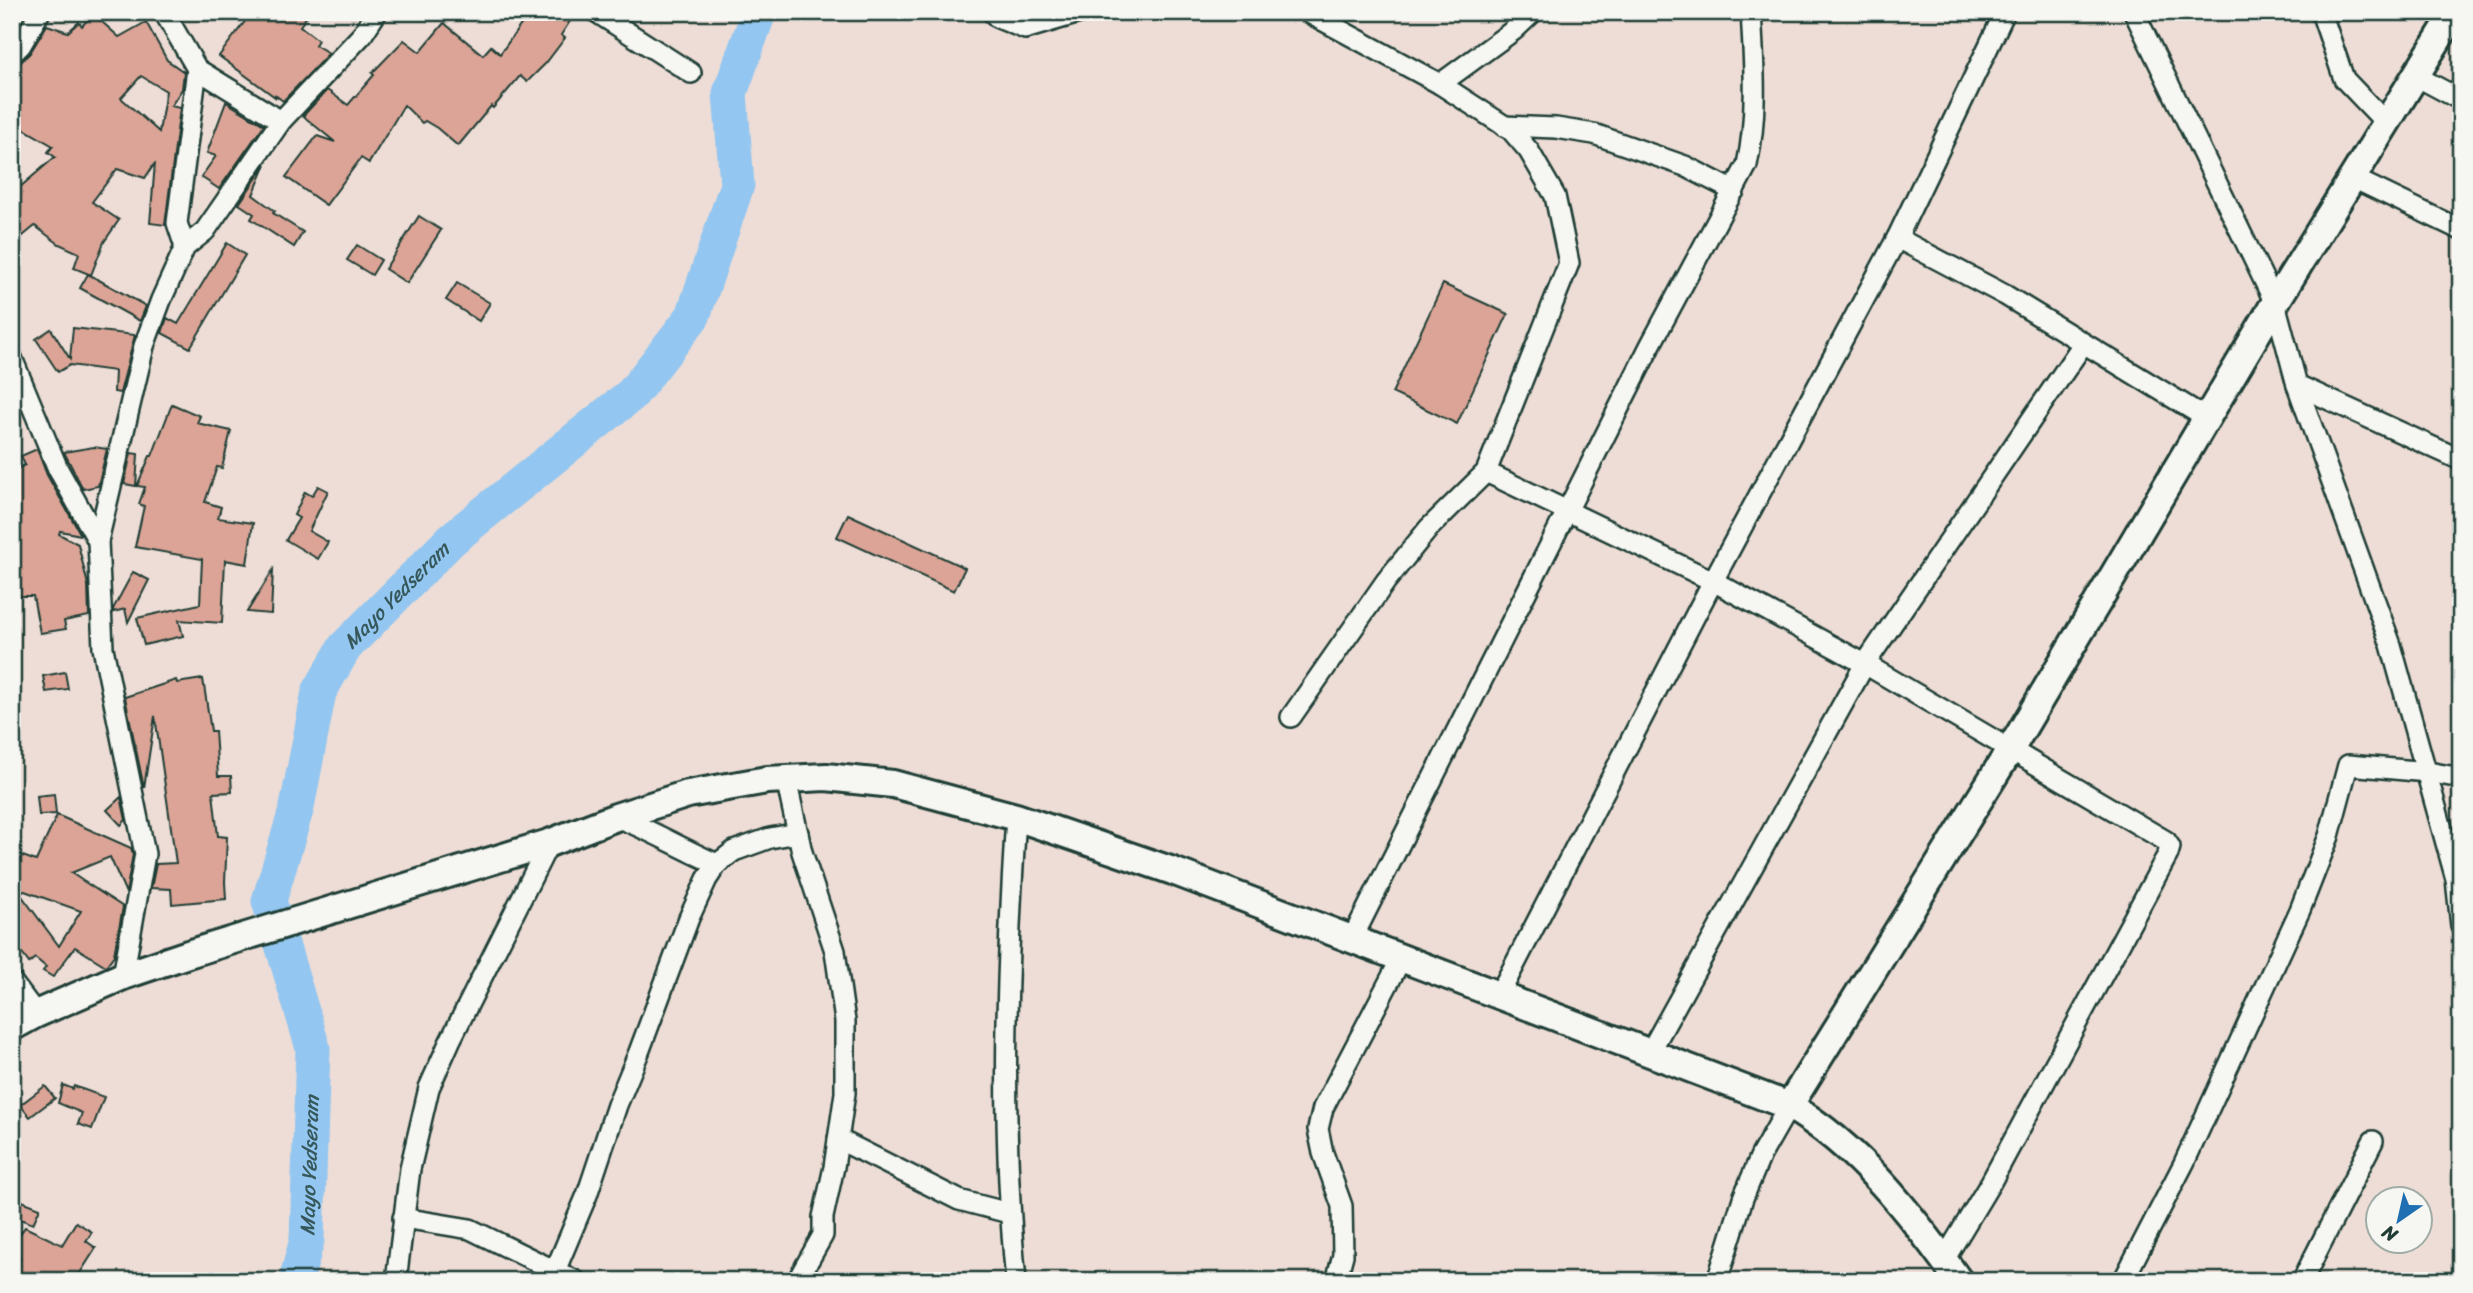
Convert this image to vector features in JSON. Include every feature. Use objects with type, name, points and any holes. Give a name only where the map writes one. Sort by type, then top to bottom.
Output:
[{"type":"main road","points":[[1789,1106],[2010,750],[2274,303],[2455,12]]},
{"type":"main road","points":[[12,1027],[124,976],[342,905],[549,843],[616,817],[688,794],[767,780],[826,777],[892,784],[1016,817],[1173,871],[1789,1106],[1812,1119],[1884,1187],[1952,1270]]},
{"type":"street","points":[[12,54],[21,45],[40,12]]},
{"type":"street","points":[[163,12],[197,69],[281,121]]},
{"type":"street","points":[[124,976],[145,854],[103,648],[98,541],[144,346],[185,247],[205,231],[281,121],[362,35],[377,12]]},
{"type":"street","points":[[596,12],[691,73]]},
{"type":"street","points":[[992,12],[998,18],[1026,29],[1083,12]]},
{"type":"street","points":[[1291,717],[1386,580],[1429,528],[1486,472],[1569,263],[1555,196],[1529,151],[1511,130],[1440,83],[1307,12]]},
{"type":"street","points":[[1440,83],[1514,30],[1533,12]]},
{"type":"street","points":[[1352,939],[1650,346],[1747,165],[1753,140],[1755,88],[1751,12]]},
{"type":"street","points":[[1500,995],[1713,581],[1897,238],[2005,12]]},
{"type":"street","points":[[2134,12],[2274,303],[2297,385],[2392,645],[2456,879],[2461,926]]},
{"type":"street","points":[[2321,12],[2344,79],[2386,123]]},
{"type":"street","points":[[185,247],[177,223],[197,69]]},
{"type":"street","points":[[2416,76],[2461,100]]},
{"type":"street","points":[[1504,126],[1556,128],[1594,135],[1685,166],[1734,191]]},
{"type":"street","points":[[2353,178],[2461,230]]},
{"type":"street","points":[[1897,238],[2005,295],[2206,418]]},
{"type":"street","points":[[1650,1052],[1865,664],[2083,344]]},
{"type":"street","points":[[12,358],[58,469],[98,541]]},
{"type":"street","points":[[2297,385],[2461,460]]},
{"type":"street","points":[[1486,472],[1713,581],[1865,664],[2166,841],[2170,847],[1991,1181],[1952,1270]]},
{"type":"street","points":[[2123,1281],[2184,1163],[2300,910],[2329,836],[2348,765],[2428,772],[2461,778]]},
{"type":"street","points":[[786,779],[802,852],[835,951],[845,1021],[845,1093],[823,1235],[797,1281]]},
{"type":"street","points":[[616,817],[717,864]]},
{"type":"street","points":[[1016,817],[1006,1016],[1009,1213],[1016,1281]]},
{"type":"street","points":[[555,1271],[587,1195],[617,1105],[707,878],[717,864],[734,851],[758,842],[798,833]]},
{"type":"street","points":[[396,1281],[410,1170],[429,1088],[549,843]]},
{"type":"street","points":[[1336,1281],[1343,1255],[1342,1206],[1323,1153],[1318,1129],[1323,1108],[1401,959]]},
{"type":"street","points":[[12,982],[36,1014]]},
{"type":"street","points":[[1717,1281],[1761,1155],[1789,1106]]},
{"type":"street","points":[[838,1139],[959,1200],[1009,1213]]},
{"type":"street","points":[[2302,1281],[2373,1141]]},
{"type":"street","points":[[403,1218],[470,1229],[576,1281]]},
{"type":"building","points":[[252,12],[310,12],[300,26],[318,40],[315,45],[329,53],[283,101],[219,56]]},
{"type":"building","points":[[530,12],[576,12],[561,35],[565,38],[546,63],[527,82],[520,76],[458,146],[437,128],[425,121],[422,123],[404,105],[369,163],[361,158],[326,205],[286,177],[317,136],[335,142],[303,116],[327,90],[348,105],[374,75],[372,73],[404,40],[420,52],[444,23],[483,55],[491,46],[500,54]]},
{"type":"building","points":[[93,14],[119,37],[146,22],[167,60],[184,72],[182,89],[171,106],[180,108],[165,225],[150,223],[155,163],[145,178],[117,169],[92,202],[119,220],[104,242],[91,275],[74,268],[79,253],[59,244],[35,226],[12,245],[12,194],[55,157],[48,152],[53,146],[24,129],[12,135],[12,66],[20,63],[30,53],[47,25],[68,32],[79,22],[82,26]],"holes":[[[141,76],[166,91],[159,132],[121,98]]]},
{"type":"building","points":[[226,102],[264,125],[219,189],[201,177],[216,156],[207,153]]},
{"type":"building","points":[[266,164],[253,195],[275,211],[273,213],[303,232],[294,247],[251,219],[254,214],[239,204]]},
{"type":"building","points":[[419,216],[441,230],[407,283],[385,269]]},
{"type":"building","points":[[227,243],[245,255],[190,348],[162,333],[167,318],[178,324]]},
{"type":"building","points":[[357,245],[381,260],[372,275],[347,260]]},
{"type":"building","points":[[88,274],[146,306],[140,321],[80,288]]},
{"type":"building","points":[[457,283],[490,303],[479,321],[446,300]]},
{"type":"building","points":[[1443,284],[1508,314],[1457,424],[1392,393]]},
{"type":"building","points":[[73,328],[135,335],[120,393],[114,392],[115,371],[70,365],[58,372],[36,339],[51,329],[70,359]]},
{"type":"building","points":[[172,404],[200,416],[197,423],[231,431],[222,468],[217,467],[205,502],[221,507],[218,518],[253,523],[247,564],[225,560],[222,623],[179,620],[183,636],[144,645],[137,618],[200,604],[202,559],[135,547],[144,506],[139,504],[145,487],[137,486]]},
{"type":"building","points":[[94,447],[107,449],[98,486],[83,489],[64,452]]},
{"type":"building","points":[[37,449],[47,475],[81,535],[60,531],[59,534],[78,544],[88,585],[89,616],[64,621],[66,629],[40,633],[33,596],[12,596],[12,471],[25,465],[21,456]]},
{"type":"building","points":[[131,453],[138,454],[136,486],[124,484]]},
{"type":"building","points":[[318,486],[328,491],[309,531],[328,542],[318,559],[286,540],[299,518],[294,515],[305,492],[312,496]]},
{"type":"building","points":[[848,514],[965,568],[954,591],[837,537]]},
{"type":"building","points":[[273,570],[271,614],[247,612]]},
{"type":"building","points":[[133,572],[149,580],[128,622],[125,609],[114,612],[113,609]]},
{"type":"building","points":[[65,672],[68,689],[46,692],[43,676]]},
{"type":"building","points":[[203,679],[211,731],[215,731],[218,776],[231,776],[232,792],[213,793],[218,836],[227,837],[226,899],[172,904],[171,889],[151,888],[156,864],[176,863],[155,716],[144,788],[125,697],[176,680],[177,683]]},
{"type":"building","points":[[54,794],[56,814],[39,815],[37,796]]},
{"type":"building","points":[[121,797],[126,820],[121,825],[107,810]]},
{"type":"building","points":[[57,815],[131,848],[133,854],[126,893],[110,857],[71,873],[123,907],[114,955],[106,966],[75,947],[53,977],[43,971],[46,967],[35,958],[29,963],[12,940],[12,852],[36,861]],"holes":[[[16,888],[81,911],[59,946]]]},
{"type":"building","points":[[63,1085],[73,1089],[74,1086],[104,1097],[92,1129],[78,1124],[82,1113],[58,1103]]},
{"type":"building","points":[[45,1086],[55,1098],[30,1117],[20,1105]]},
{"type":"building","points":[[12,1197],[40,1208],[33,1224],[12,1216]]},
{"type":"building","points":[[76,1222],[92,1232],[86,1241],[96,1248],[75,1281],[23,1281],[12,1274],[20,1259],[12,1254],[12,1245],[25,1227],[62,1245]]},
{"type":"waterway","name":"Mayo Yedseram","points":[[296,1281],[307,1240],[313,1048],[269,901],[297,807],[319,692],[345,647],[452,539],[632,394],[693,316],[737,185],[730,93],[759,12]]}]
